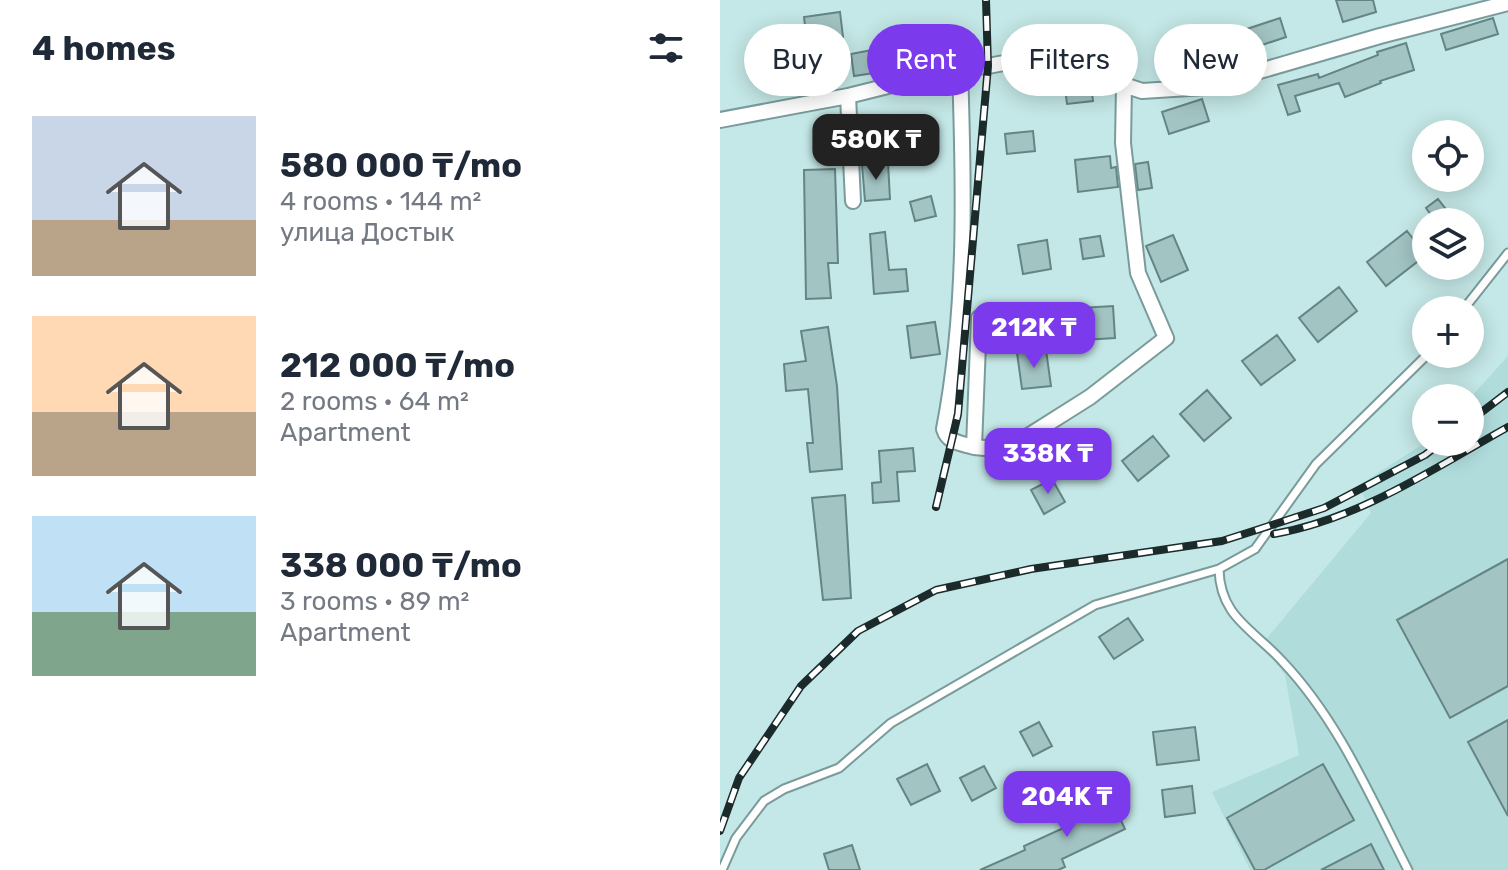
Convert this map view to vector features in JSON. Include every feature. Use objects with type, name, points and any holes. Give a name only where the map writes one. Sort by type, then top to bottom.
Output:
[{"type":"street","points":[[1138,90],[1205,87],[1508,3]]},
{"type":"street","points":[[720,120],[848,96],[853,201]]},
{"type":"street","points":[[961,96],[964,207],[961,292],[944,429],[952,441],[1006,450],[1090,397],[1166,338],[1138,273],[1123,143],[1124,96]]},
{"type":"street","points":[[974,447],[979,318]]},
{"type":"lane","points":[[1474,296],[1508,253]]},
{"type":"lane","points":[[722,870],[736,838],[764,801],[784,789],[839,768],[891,723],[1095,605],[1219,569],[1255,549],[1316,464],[1414,368]]},
{"type":"lane","points":[[1219,569],[1219,585],[1231,614],[1282,661],[1334,726],[1408,870]]},
{"type":"shaded area","points":[[1508,356],[1508,870],[1250,870],[1212,792],[1299,755],[1285,675],[1262,644],[1371,513],[1359,485],[1412,451],[1412,456],[1484,456],[1483,384]]},
{"type":"building","points":[[1336,0],[1373,0],[1376,12],[1343,22]]},
{"type":"building","points":[[840,12],[841,24],[805,24],[804,17]]},
{"type":"building","points":[[1280,18],[1286,37],[1267,43],[1267,24],[1262,24]]},
{"type":"building","points":[[1493,18],[1498,34],[1446,50],[1441,34]]},
{"type":"building","points":[[1406,43],[1414,70],[1345,97],[1339,83],[1295,96],[1300,111],[1288,115],[1278,85],[1318,74],[1319,78],[1378,55],[1377,52]]},
{"type":"building","points":[[867,51],[867,74],[854,76],[851,54]]},
{"type":"building","points":[[1066,96],[1092,96],[1093,101],[1067,104]]},
{"type":"building","points":[[1202,99],[1209,121],[1169,134],[1162,112]]},
{"type":"building","points":[[1033,131],[1035,151],[1007,154],[1005,134]]},
{"type":"building","points":[[1110,156],[1111,168],[1116,167],[1118,187],[1078,192],[1075,160]]},
{"type":"building","points":[[1148,162],[1152,188],[1138,190],[1135,164]]},
{"type":"building","points":[[888,163],[890,199],[865,201],[862,165]]},
{"type":"building","points":[[835,169],[838,263],[828,263],[831,298],[806,299],[804,170]]},
{"type":"building","points":[[931,196],[936,216],[915,221],[910,202]]},
{"type":"building","points":[[1438,199],[1445,208],[1426,208]]},
{"type":"building","points":[[1407,231],[1412,237],[1412,266],[1386,286],[1367,262]]},
{"type":"building","points":[[885,232],[889,270],[906,269],[908,291],[874,294],[870,234]]},
{"type":"building","points":[[1173,235],[1188,270],[1161,282],[1146,246]]},
{"type":"building","points":[[1100,236],[1104,256],[1083,259],[1080,239]]},
{"type":"building","points":[[1047,240],[1051,269],[1023,274],[1018,245]]},
{"type":"building","points":[[1339,287],[1357,311],[1318,342],[1299,318]]},
{"type":"building","points":[[1113,306],[1115,338],[1083,340],[1081,308]]},
{"type":"building","points":[[935,322],[940,354],[911,358],[907,326]]},
{"type":"building","points":[[828,327],[837,386],[842,469],[810,472],[807,443],[813,443],[808,389],[786,391],[784,364],[806,361],[801,331]]},
{"type":"building","points":[[1277,335],[1295,360],[1261,385],[1242,361]]},
{"type":"building","points":[[1046,350],[1051,386],[1022,389],[1017,353]]},
{"type":"building","points":[[1207,390],[1231,418],[1204,441],[1180,414]]},
{"type":"building","points":[[1153,436],[1169,456],[1138,481],[1122,461]]},
{"type":"building","points":[[913,448],[915,471],[897,472],[899,501],[873,503],[872,483],[881,482],[879,451]]},
{"type":"building","points":[[1052,479],[1065,502],[1044,514],[1031,490]]},
{"type":"building","points":[[845,495],[851,598],[823,600],[812,498]]},
{"type":"building","points":[[1508,559],[1508,686],[1450,718],[1397,620]]},
{"type":"building","points":[[1128,618],[1143,640],[1114,659],[1099,637]]},
{"type":"building","points":[[1508,720],[1508,816],[1468,742]]},
{"type":"building","points":[[1039,722],[1052,746],[1033,756],[1020,732]]},
{"type":"building","points":[[1195,727],[1199,760],[1157,765],[1153,732]]},
{"type":"building","points":[[927,764],[940,791],[911,805],[897,779]]},
{"type":"building","points":[[1323,764],[1354,820],[1264,870],[1255,870],[1227,818]]},
{"type":"building","points":[[984,766],[996,788],[972,801],[960,778]]},
{"type":"building","points":[[1192,786],[1195,813],[1165,817],[1162,790]]},
{"type":"building","points":[[1109,795],[1125,829],[1062,859],[1065,867],[1058,870],[980,870],[1070,825],[1065,816]]},
{"type":"building","points":[[1371,844],[1384,870],[1321,870]]},
{"type":"building","points":[[852,845],[860,870],[829,870],[824,854]]},
{"type":"railway","points":[[936,507],[958,414],[988,66],[986,0]]},
{"type":"railway","points":[[1484,410],[1508,392]]},
{"type":"railway","points":[[1274,534],[1305,527],[1366,505],[1508,427]]},
{"type":"railway","points":[[720,831],[739,778],[801,686],[858,631],[936,590],[1031,569],[1222,541],[1324,508],[1423,456]]}]
